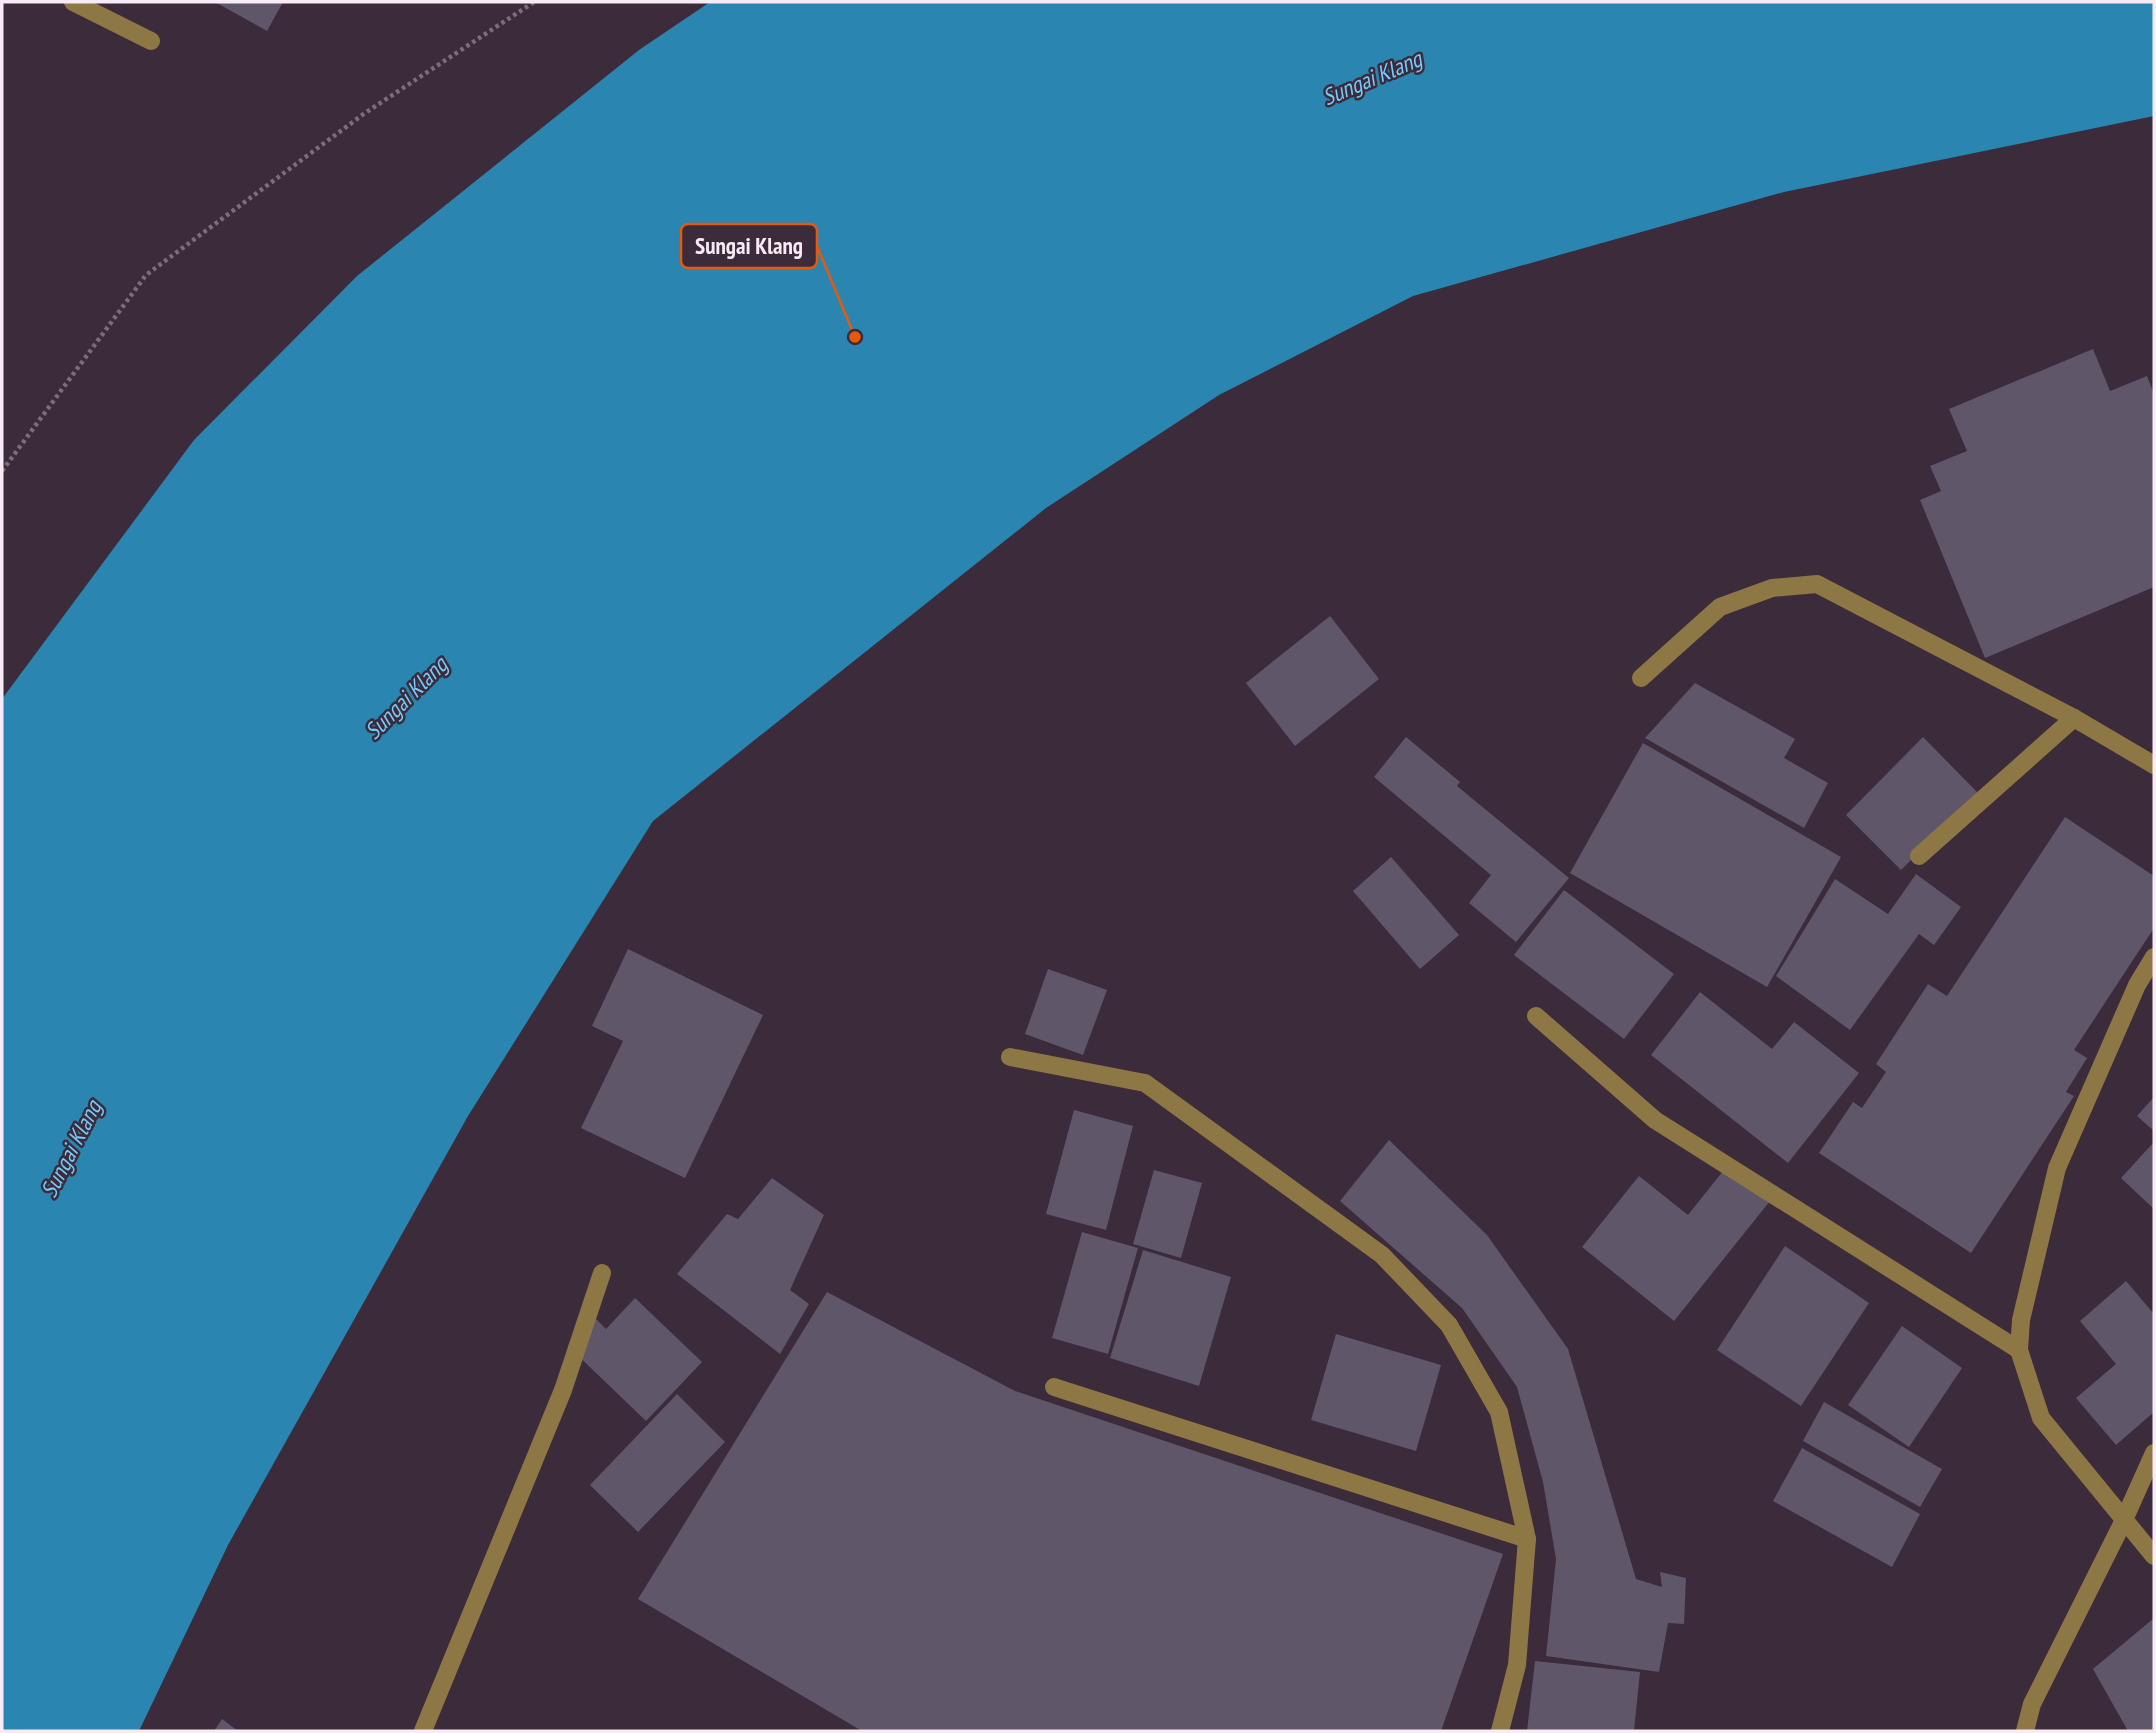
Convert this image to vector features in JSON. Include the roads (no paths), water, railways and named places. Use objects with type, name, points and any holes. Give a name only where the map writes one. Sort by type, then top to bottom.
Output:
[{"type":"street","points":[[73,2],[151,41]]},
{"type":"street","points":[[1640,678],[1720,607],[1772,588],[1817,583],[2074,718],[2154,765]]},
{"type":"street","points":[[1919,856],[2074,718]]},
{"type":"street","points":[[2154,957],[2137,985],[2057,1167],[2021,1320],[2019,1350],[2041,1418],[2097,1483],[2123,1522],[2154,1556]]},
{"type":"street","points":[[1536,1016],[1655,1120],[2019,1350]]},
{"type":"street","points":[[1010,1057],[1145,1083],[1382,1255],[1449,1325],[1499,1412],[1527,1539],[1517,1665],[1500,1731]]},
{"type":"street","points":[[423,1731],[563,1390],[602,1273]]},
{"type":"street","points":[[1054,1387],[1527,1539]]},
{"type":"street","points":[[2025,1731],[2032,1704],[2123,1522],[2154,1453]]},
{"type":"water","points":[[710,2],[2154,2],[2154,116],[1784,192],[1413,296],[1219,395],[1046,508],[653,821],[468,1116],[228,1545],[139,1731],[2,1731],[2,699],[194,440],[357,276],[639,50]]},
{"type":"place","name":"Sungai Klang","points":[[855,337]]}]
